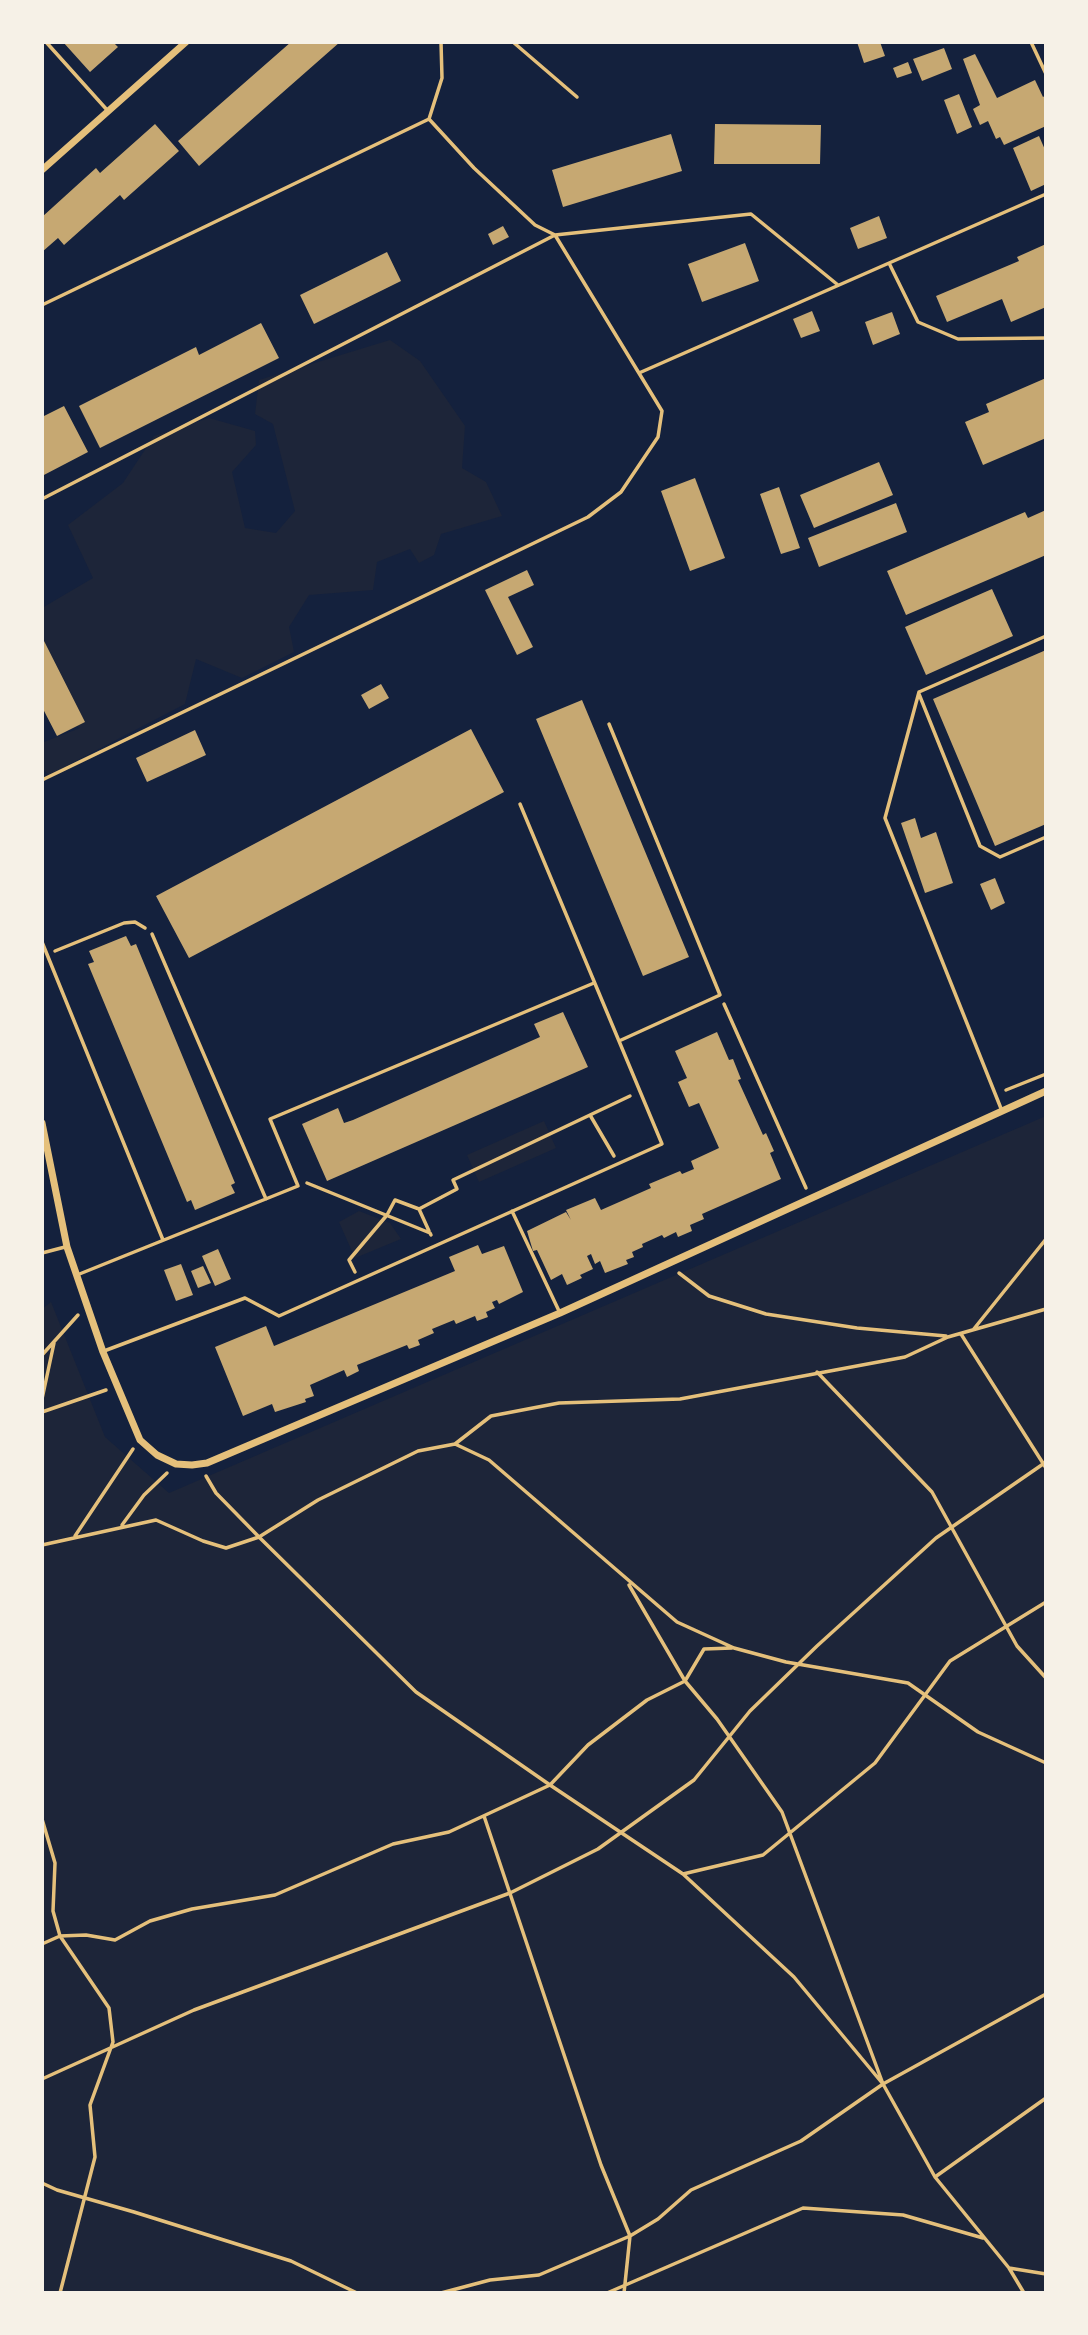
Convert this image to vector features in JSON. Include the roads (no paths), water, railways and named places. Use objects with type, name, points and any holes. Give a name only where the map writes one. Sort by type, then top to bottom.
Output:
[{"type":"street","points":[[42,170],[186,42]]},
{"type":"street","points":[[42,1122],[67,1247],[103,1352],[139,1440],[157,1455],[176,1464],[192,1465],[207,1463],[560,1313],[1046,1091]]},
{"type":"lane","points":[[46,42],[108,111]]},
{"type":"lane","points":[[42,305],[429,120],[442,78],[441,42]]},
{"type":"lane","points":[[513,42],[577,97]]},
{"type":"lane","points":[[1031,42],[1046,74]]},
{"type":"lane","points":[[42,780],[588,517],[621,492],[658,437],[662,411],[555,235],[536,225],[525,215],[474,168],[429,120]]},
{"type":"lane","points":[[639,373],[1046,194]]},
{"type":"lane","points":[[42,499],[555,235],[751,214],[838,285]]},
{"type":"lane","points":[[889,263],[918,321],[958,339],[1046,338]]},
{"type":"lane","points":[[919,692],[1046,636]]},
{"type":"lane","points":[[919,692],[979,846],[1000,857],[1046,837]]},
{"type":"lane","points":[[919,692],[885,818],[1002,1111]]},
{"type":"lane","points":[[609,724],[720,995],[619,1041]]},
{"type":"lane","points":[[103,1352],[245,1298],[279,1317],[662,1144],[520,804]]},
{"type":"lane","points":[[152,934],[266,1199]]},
{"type":"lane","points":[[42,942],[163,1240]]},
{"type":"lane","points":[[77,1275],[298,1186],[270,1119],[595,983]]},
{"type":"lane","points":[[512,1211],[560,1313]]},
{"type":"lane","points":[[42,1253],[67,1247]]}]
